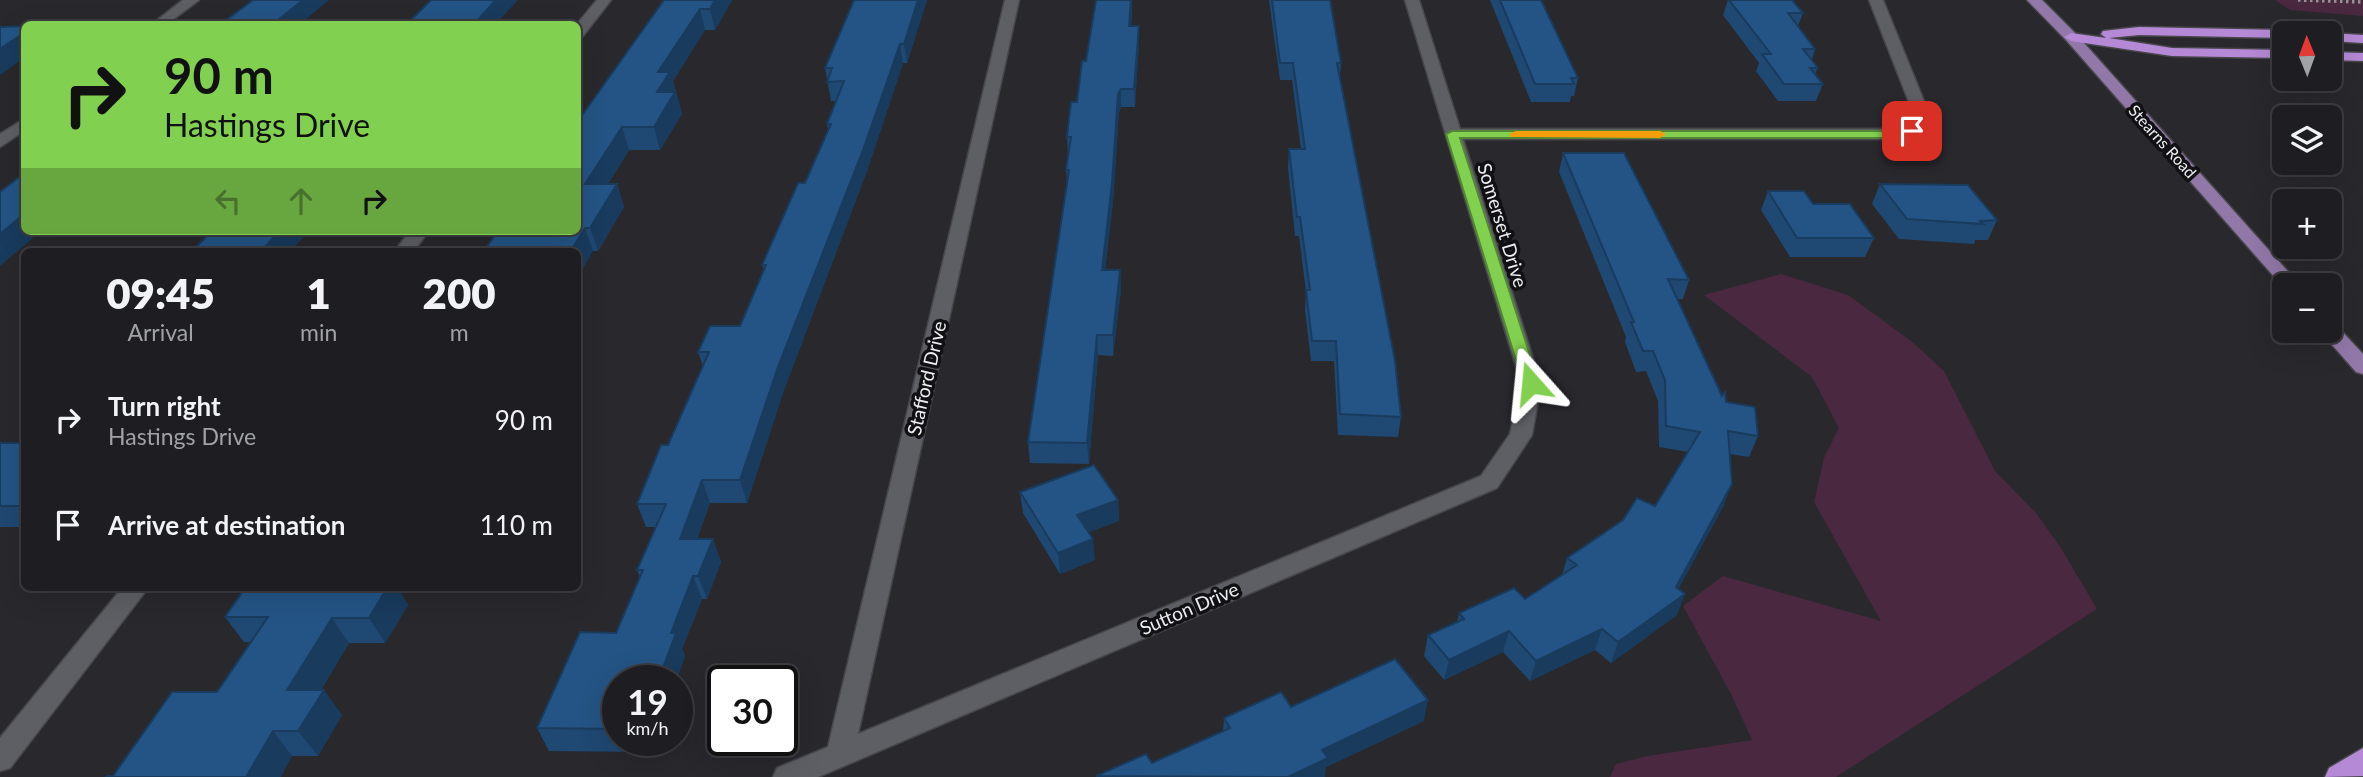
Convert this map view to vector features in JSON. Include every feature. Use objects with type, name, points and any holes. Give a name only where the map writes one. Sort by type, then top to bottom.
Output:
[{"type":"highway","points":[[2071,37],[2139,31],[2272,34]]},
{"type":"highway","points":[[2071,37],[2172,52],[2272,54]]},
{"type":"highway","points":[[2342,38],[2363,39]]},
{"type":"highway","points":[[2342,56],[2363,57]]},
{"type":"highway","points":[[2339,777],[2363,760]]},
{"type":"main road","name":"Stearns Road","points":[[2034,0],[2071,37],[2280,273]]},
{"type":"main road","points":[[2342,343],[2363,367]]},
{"type":"street","points":[[163,21],[192,0]]},
{"type":"street","points":[[581,29],[604,0]]},
{"type":"street","name":"Stafford Drive","points":[[839,755],[1012,0]]},
{"type":"street","name":"Somerset Drive","points":[[1412,0],[1531,383]]},
{"type":"street","points":[[1452,134],[1889,134],[1912,131],[1924,121],[1876,0]]},
{"type":"street","points":[[0,142],[21,126]]},
{"type":"street","name":"Sutton Drive","points":[[788,777],[1489,482],[1521,435],[1531,383]]},
{"type":"street","points":[[0,759],[134,591]]},
{"type":"path","points":[[2298,0],[2363,2]]},
{"type":"shaded area","points":[[2275,0],[2363,0],[2363,16],[2290,10]]},
{"type":"shaded area","points":[[1781,274],[1848,295],[1911,341],[1944,371],[1995,471],[2036,513],[2061,548],[2097,609],[1836,777],[1610,777],[1616,764],[1648,756],[1752,740],[1731,694],[1683,606],[1723,576],[1881,621],[1814,502],[1824,458],[1839,428],[1812,377],[1704,295]]},
{"type":"building","points":[[253,0],[303,0],[277,21],[225,21]]},
{"type":"building","points":[[431,0],[496,0],[477,21],[410,21]]},
{"type":"building","points":[[664,0],[715,0],[710,9],[700,9],[658,72],[670,72],[657,92],[675,92],[654,127],[622,127],[585,184],[617,184],[590,228],[585,228],[581,234],[581,117]]},
{"type":"building","points":[[854,0],[918,0],[904,44],[900,44],[863,150],[778,367],[740,480],[702,480],[680,539],[713,539],[698,576],[693,576],[671,633],[676,633],[664,665],[602,665],[602,729],[537,728],[580,632],[616,633],[643,570],[637,570],[666,504],[637,504],[661,445],[668,445],[709,352],[698,352],[710,326],[740,326],[766,265],[762,265],[798,183],[805,183],[831,124],[827,124],[844,81],[827,82],[832,68],[825,68]]},
{"type":"building","points":[[1096,0],[1131,0],[1129,26],[1139,26],[1134,89],[1121,89],[1118,94],[1102,270],[1120,270],[1113,335],[1097,335],[1087,443],[1028,442],[1069,170],[1066,170],[1071,137],[1067,137],[1071,102],[1077,102],[1082,61],[1086,61]]},
{"type":"building","points":[[1272,0],[1330,0],[1341,63],[1337,63],[1395,361],[1401,417],[1340,414],[1336,341],[1312,341],[1306,290],[1310,290],[1300,217],[1297,217],[1289,149],[1305,149],[1293,63],[1280,63]]},
{"type":"building","points":[[1500,0],[1541,0],[1578,78],[1571,78],[1574,84],[1535,84]]},
{"type":"building","points":[[1729,0],[1792,0],[1803,13],[1788,13],[1815,49],[1803,49],[1818,68],[1810,68],[1823,84],[1784,84],[1762,54],[1771,54]]},
{"type":"building","points":[[21,26],[21,35],[0,49],[0,27]]},
{"type":"building","points":[[1563,153],[1624,153],[1689,280],[1668,279],[1722,396],[1725,392],[1726,402],[1755,407],[1758,436],[1728,431],[1732,484],[1676,587],[1685,594],[1618,642],[1602,629],[1536,661],[1509,631],[1449,660],[1428,635],[1464,619],[1459,613],[1514,588],[1525,599],[1577,565],[1567,558],[1623,520],[1637,498],[1655,506],[1700,432],[1666,426],[1665,380],[1653,351],[1643,351],[1631,322],[1634,322]]},
{"type":"building","points":[[21,175],[21,216],[0,234],[0,192]]},
{"type":"building","points":[[1880,184],[1968,185],[1997,220],[1980,221],[1983,224],[1907,219]]},
{"type":"building","points":[[1768,191],[1804,191],[1813,204],[1850,204],[1874,238],[1797,238]]},
{"type":"building","points":[[208,235],[276,235],[264,248],[195,248]]},
{"type":"building","points":[[495,235],[581,235],[572,248],[486,248]]},
{"type":"building","points":[[0,443],[21,443],[21,506],[0,506]]},
{"type":"building","points":[[1094,465],[1118,500],[1077,515],[1093,539],[1058,553],[1020,492]]},
{"type":"building","points":[[243,591],[385,591],[369,618],[332,618],[287,690],[324,690],[298,731],[273,731],[246,777],[106,777],[113,776],[172,692],[217,692],[268,617],[225,617]]},
{"type":"building","points":[[1395,659],[1428,700],[1322,750],[1328,758],[1288,777],[1096,776],[1146,754],[1152,763],[1230,728],[1224,718],[1281,692],[1291,707]]},
{"type":"slow traffic","points":[[1516,134],[1660,134]]},
{"type":"route","points":[[1531,383],[1452,134],[1889,134],[1912,131]]}]
